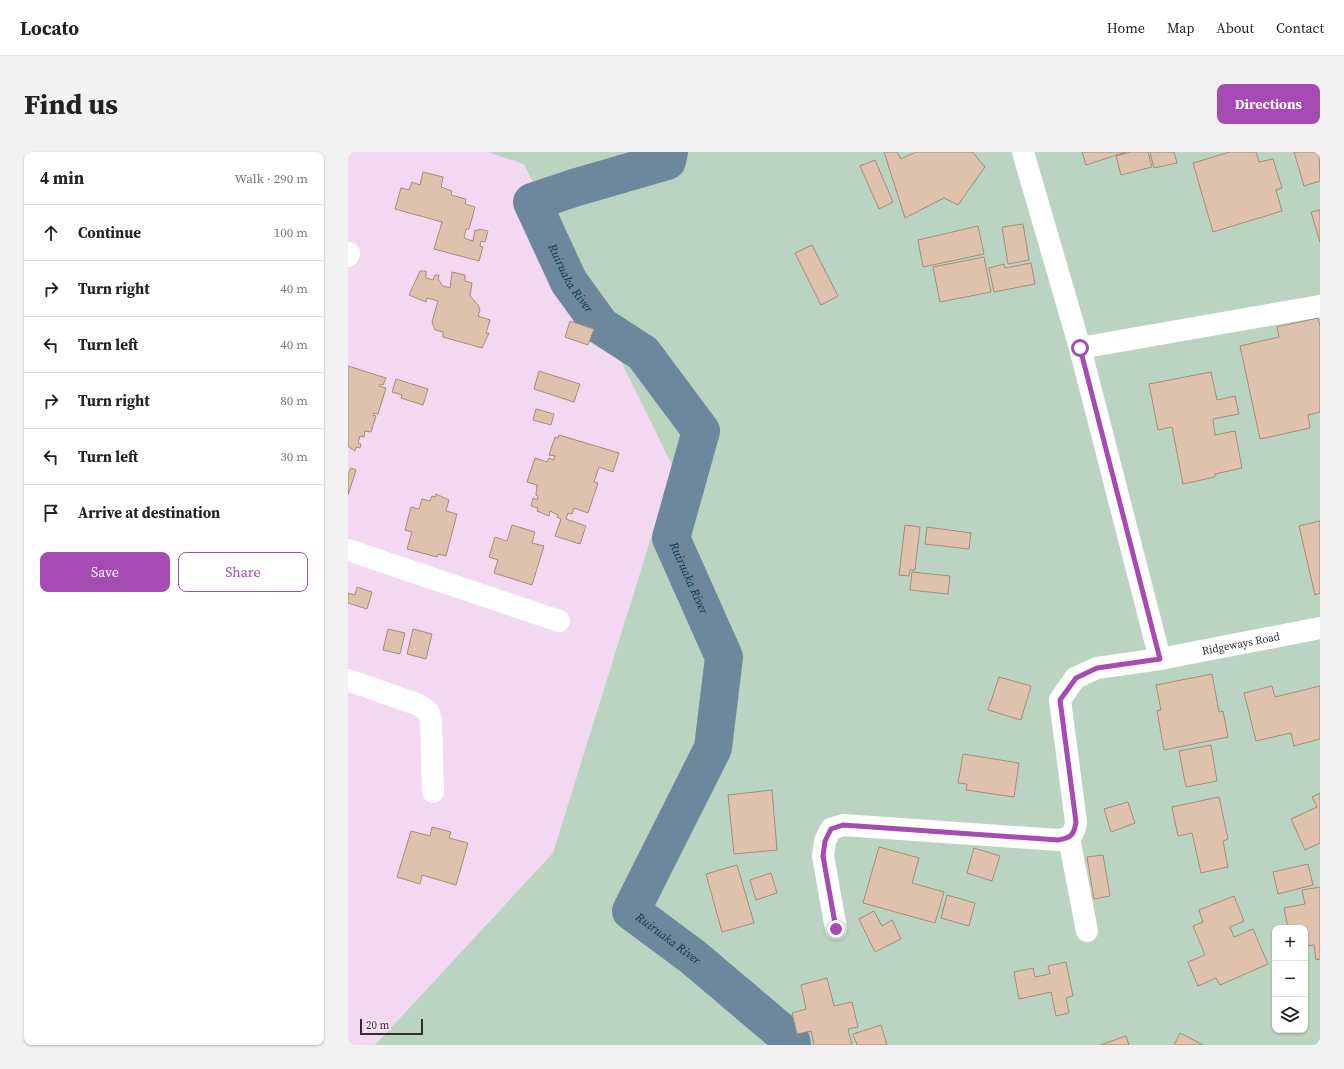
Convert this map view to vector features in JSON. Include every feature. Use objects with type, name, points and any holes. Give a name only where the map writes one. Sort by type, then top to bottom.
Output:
[{"type":"street","points":[[1023,152],[1080,348],[1160,659]]},
{"type":"street","points":[[1080,348],[1320,306]]},
{"type":"street","points":[[348,550],[558,621]]},
{"type":"street","name":"Ridgeways Road","points":[[1069,838],[1075,832],[1076,822],[1060,700],[1076,678],[1097,668],[1160,659],[1320,628]]},
{"type":"street","points":[[348,680],[419,705],[428,711],[431,720],[433,792]]},
{"type":"street","points":[[836,929],[823,856],[825,841],[831,829],[843,825],[1058,840],[1069,838],[1087,931]]},
{"type":"green space","points":[[487,152],[1320,152],[1320,1045],[375,1045],[553,853],[673,467],[524,164]]},
{"type":"building","points":[[884,152],[897,152],[901,159],[916,152],[972,152],[985,167],[958,205],[944,198],[905,218]]},
{"type":"building","points":[[1082,152],[1126,152],[1086,165]]},
{"type":"building","points":[[1131,152],[1148,152],[1152,167],[1121,175],[1116,156]]},
{"type":"building","points":[[1150,152],[1174,152],[1177,163],[1154,168]]},
{"type":"building","points":[[1230,152],[1256,152],[1259,162],[1273,159],[1282,188],[1276,190],[1282,211],[1213,232],[1193,163]]},
{"type":"building","points":[[1294,152],[1319,152],[1320,181],[1304,186]]},
{"type":"building","points":[[875,160],[893,202],[879,209],[860,166]]},
{"type":"building","points":[[423,172],[443,177],[441,187],[452,191],[451,195],[466,199],[465,204],[475,207],[469,229],[466,229],[464,238],[473,241],[475,230],[478,231],[479,229],[488,231],[485,242],[481,241],[480,246],[483,247],[479,261],[434,249],[442,222],[395,209],[401,188],[409,190],[412,182],[420,185]]},
{"type":"building","points":[[1320,210],[1320,242],[1311,212]]},
{"type":"building","points":[[1023,224],[1029,260],[1008,264],[1002,227]]},
{"type":"building","points":[[978,226],[984,254],[923,267],[918,240]]},
{"type":"building","points":[[812,245],[838,296],[821,305],[795,253]]},
{"type":"building","points":[[984,257],[991,292],[940,302],[933,267]]},
{"type":"building","points":[[1031,263],[1035,284],[994,292],[989,268],[1004,264],[1005,268]]},
{"type":"building","points":[[420,271],[426,271],[426,278],[433,280],[435,275],[439,275],[438,279],[443,286],[450,288],[452,272],[465,275],[465,281],[472,283],[470,296],[478,305],[480,310],[478,316],[490,320],[486,333],[489,333],[482,348],[443,337],[443,332],[435,330],[432,322],[438,301],[427,298],[426,302],[409,295]]},
{"type":"building","points":[[1318,318],[1320,326],[1320,412],[1308,415],[1310,428],[1260,439],[1240,346],[1279,337],[1277,327]]},
{"type":"building","points":[[570,321],[594,329],[588,345],[565,337]]},
{"type":"building","points":[[348,366],[386,378],[383,385],[380,384],[379,386],[386,388],[378,414],[374,413],[373,415],[376,416],[371,432],[365,431],[364,437],[360,436],[358,443],[361,444],[360,448],[356,447],[355,451],[348,446]]},
{"type":"building","points":[[539,371],[580,384],[574,402],[534,389]]},
{"type":"building","points":[[1211,372],[1217,400],[1235,396],[1239,414],[1213,419],[1215,435],[1235,431],[1242,468],[1215,474],[1215,477],[1183,484],[1172,427],[1158,430],[1149,384]]},
{"type":"building","points":[[396,379],[428,389],[423,405],[401,398],[402,395],[392,392]]},
{"type":"building","points":[[536,409],[554,414],[551,425],[533,420]]},
{"type":"building","points":[[559,435],[619,453],[613,472],[599,467],[594,482],[598,483],[588,513],[574,508],[572,514],[568,513],[566,519],[586,526],[580,544],[555,536],[561,519],[557,517],[558,515],[550,511],[549,516],[537,511],[538,508],[531,506],[533,498],[537,500],[538,496],[536,495],[537,485],[527,482],[535,458],[547,462],[549,458],[553,460],[555,456],[549,455],[555,437],[558,438]]},
{"type":"building","points":[[351,468],[356,470],[348,495],[348,474]]},
{"type":"building","points":[[436,494],[449,500],[446,511],[457,514],[446,556],[438,554],[437,557],[407,549],[412,532],[405,530],[411,507],[419,509],[422,499],[430,501],[432,496],[435,497]]},
{"type":"building","points":[[1320,521],[1320,593],[1315,595],[1299,526]]},
{"type":"building","points":[[512,525],[535,532],[532,543],[544,546],[532,585],[494,573],[498,560],[489,557],[495,537],[507,541]]},
{"type":"building","points":[[905,525],[920,527],[915,570],[910,570],[909,576],[899,575]]},
{"type":"building","points":[[927,527],[971,533],[969,549],[925,544]]},
{"type":"building","points":[[912,572],[950,576],[948,594],[910,590]]},
{"type":"building","points":[[357,587],[372,592],[367,609],[348,603],[348,593],[355,595]]},
{"type":"building","points":[[388,629],[405,633],[400,654],[383,650]]},
{"type":"building","points":[[413,629],[432,634],[426,659],[407,654]]},
{"type":"building","points":[[1212,674],[1219,712],[1223,711],[1228,737],[1164,750],[1157,711],[1161,710],[1156,685]]},
{"type":"building","points":[[999,677],[1031,686],[1021,720],[988,710]]},
{"type":"building","points":[[1272,686],[1275,697],[1320,686],[1320,739],[1294,746],[1291,733],[1256,741],[1244,693]]},
{"type":"building","points":[[1211,745],[1217,781],[1186,787],[1179,751]]},
{"type":"building","points":[[963,754],[1019,763],[1014,797],[966,790],[967,784],[958,783]]},
{"type":"building","points":[[772,790],[777,850],[734,854],[728,795]]},
{"type":"building","points":[[1320,793],[1320,843],[1305,850],[1291,819],[1317,807],[1312,797]]},
{"type":"building","points":[[1219,797],[1228,839],[1223,841],[1228,867],[1201,873],[1192,833],[1178,836],[1172,807]]},
{"type":"building","points":[[1128,802],[1135,823],[1111,832],[1104,809]]},
{"type":"building","points":[[432,827],[451,832],[449,838],[468,843],[456,885],[422,875],[420,884],[397,877],[411,831],[430,836]]},
{"type":"building","points":[[879,847],[919,858],[912,883],[944,892],[935,923],[863,903]]},
{"type":"building","points":[[974,848],[1000,856],[992,881],[967,873]]},
{"type":"building","points":[[1103,855],[1110,896],[1094,899],[1087,857]]},
{"type":"building","points":[[1308,864],[1313,885],[1278,894],[1273,872]]},
{"type":"building","points":[[737,865],[754,923],[722,932],[706,874]]},
{"type":"building","points":[[771,873],[777,893],[756,900],[750,880]]},
{"type":"building","points":[[1320,887],[1320,959],[1316,960],[1314,945],[1308,946],[1308,925],[1287,925],[1284,908],[1305,904],[1302,890]]},
{"type":"building","points":[[947,895],[975,903],[969,926],[941,918]]},
{"type":"building","points":[[1234,896],[1244,921],[1230,927],[1234,937],[1253,929],[1268,964],[1220,985],[1216,978],[1198,986],[1188,962],[1205,955],[1193,926],[1203,922],[1199,910]]},
{"type":"building","points":[[874,911],[882,926],[892,920],[901,939],[875,952],[859,919]]},
{"type":"building","points":[[1066,962],[1073,996],[1066,998],[1069,1013],[1056,1016],[1051,992],[1019,999],[1014,972],[1033,968],[1035,977],[1050,974],[1048,966]]},
{"type":"building","points":[[827,978],[834,1006],[852,1002],[858,1027],[848,1029],[852,1045],[814,1045],[811,1031],[797,1034],[792,1013],[806,1009],[801,985]]},
{"type":"building","points":[[881,1025],[887,1045],[857,1045],[853,1034]]},
{"type":"building","points":[[1180,1033],[1203,1045],[1174,1045]]},
{"type":"building","points":[[1126,1036],[1129,1045],[1100,1045]]},
{"type":"waterway","name":"Ruiruaka River","points":[[669,152],[667,161],[577,187],[532,202],[569,282],[601,326],[643,353],[701,431],[671,538],[724,657],[713,748],[631,911],[693,957],[791,1040],[792,1045]]},
{"type":"route","points":[[836,929],[823,856],[825,841],[831,829],[843,825],[1058,840],[1069,838],[1075,832],[1076,822],[1060,700],[1076,678],[1097,668],[1160,659],[1080,348]]}]
